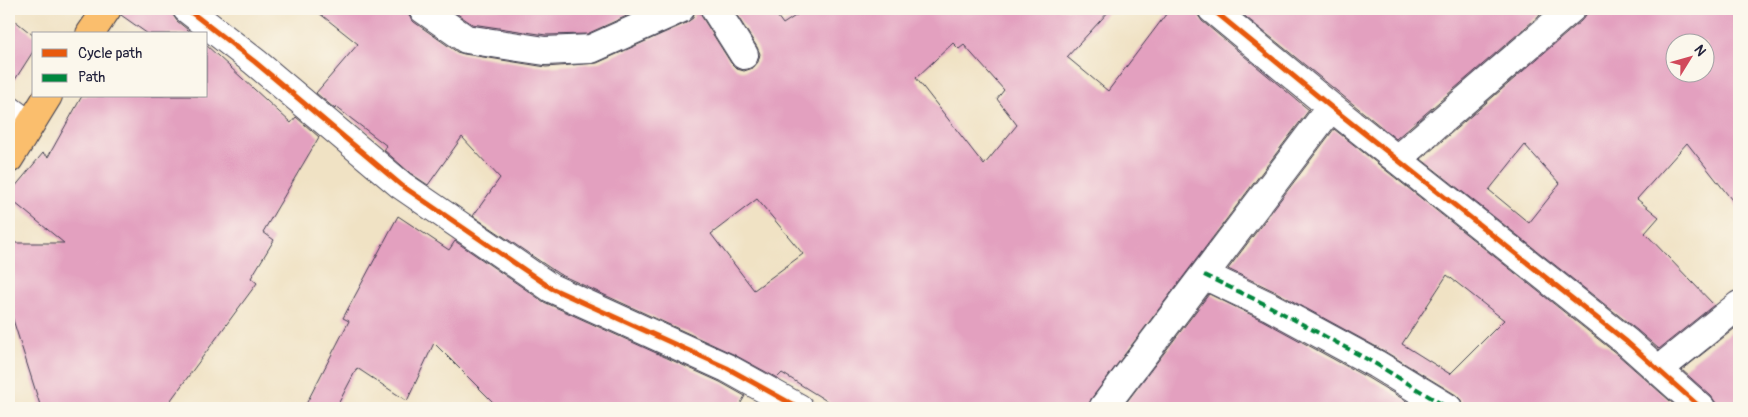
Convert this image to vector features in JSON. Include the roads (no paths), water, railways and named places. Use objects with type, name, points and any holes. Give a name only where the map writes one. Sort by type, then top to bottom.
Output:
[{"type":"main road","points":[[91,32],[107,9]]},
{"type":"main road","points":[[9,159],[19,117],[45,98]]},
{"type":"street","points":[[187,9],[255,62],[401,185],[550,288],[727,368],[799,408]]},
{"type":"street","points":[[423,9],[466,39],[545,51],[591,48],[680,9]]},
{"type":"street","points":[[715,9],[744,55]]},
{"type":"street","points":[[1212,9],[1330,107],[1627,342],[1701,408]]},
{"type":"street","points":[[1397,159],[1570,9]]},
{"type":"street","points":[[1103,408],[1330,107]]},
{"type":"street","points":[[1204,275],[1269,306],[1376,364],[1448,408]]},
{"type":"street","points":[[1658,370],[1739,305]]}]
